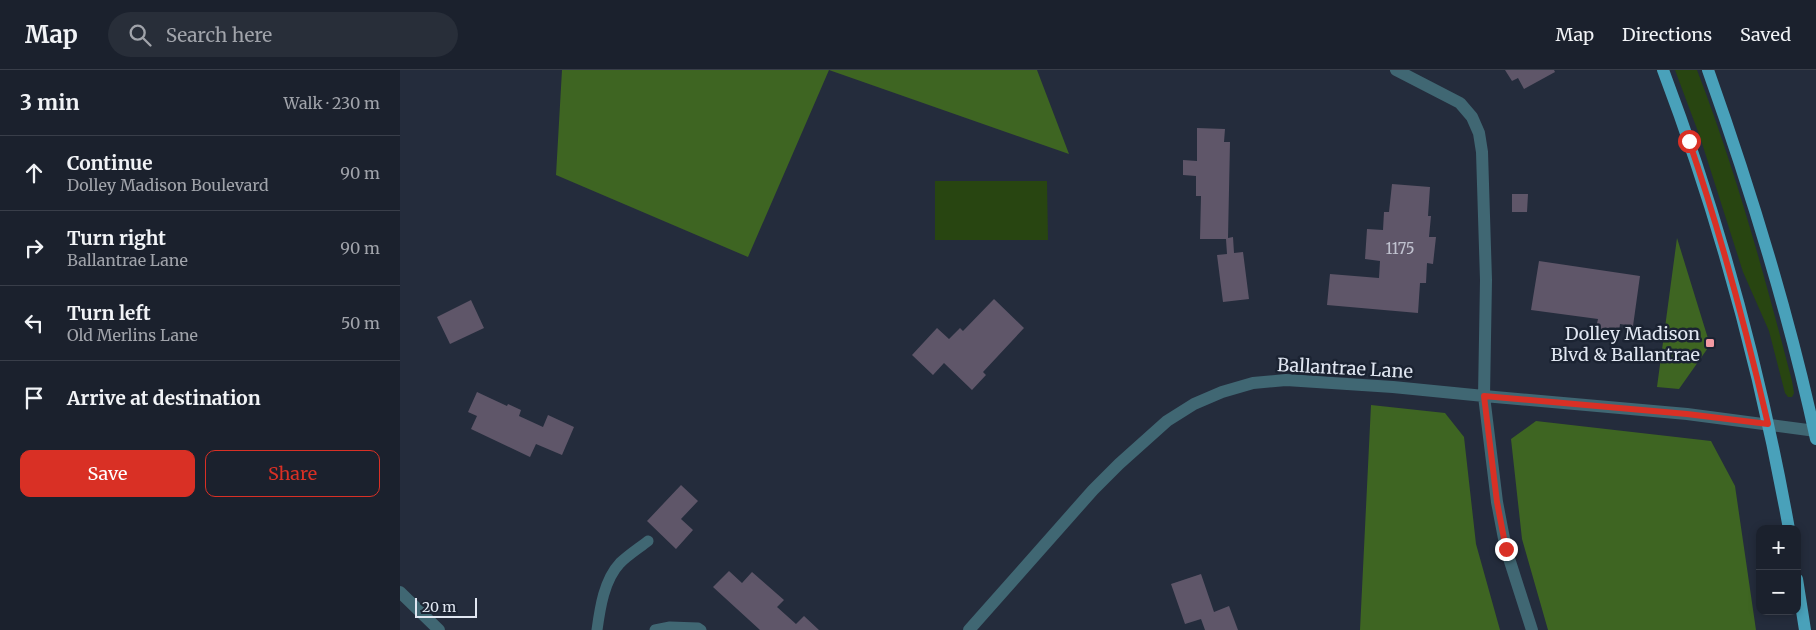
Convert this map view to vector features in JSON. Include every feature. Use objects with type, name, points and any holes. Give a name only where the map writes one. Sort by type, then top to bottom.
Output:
[{"type":"main road","points":[[1663,70],[1700,174],[1748,337],[1788,525]]},
{"type":"main road","points":[[1708,70],[1768,252],[1815,434]]},
{"type":"main road","points":[[1801,604],[1805,630]]},
{"type":"street","points":[[1396,70],[1460,103],[1472,117],[1479,133],[1482,152],[1486,280],[1484,396],[1497,502],[1506,549],[1532,630]]},
{"type":"street","name":"Ballantrae Lane","points":[[969,630],[1094,490],[1119,464],[1167,421],[1194,404],[1222,392],[1253,384],[1286,380],[1393,387],[1687,414],[1768,424],[1815,434]]},
{"type":"street","points":[[400,592],[439,630]]},
{"type":"lane","points":[[597,630],[599,610],[608,584],[619,564],[648,541]]},
{"type":"lane","points":[[655,630],[670,627],[698,628],[701,630]]},
{"type":"green space","points":[[562,70],[829,70],[748,257],[556,175]]},
{"type":"green space","points":[[829,70],[1037,70],[1069,154]]},
{"type":"green space","points":[[1675,70],[1697,70],[1711,108],[1737,185],[1760,264],[1792,381],[1794,393],[1792,397],[1788,397],[1785,393],[1769,331],[1743,272],[1700,137]]},
{"type":"green space","points":[[935,181],[1047,181],[1048,240],[935,240]]},
{"type":"green space","points":[[1677,238],[1710,345],[1679,389],[1657,387]]},
{"type":"green space","points":[[1371,405],[1445,413],[1464,437],[1476,544],[1500,630],[1360,630]]},
{"type":"green space","points":[[1536,421],[1711,441],[1735,486],[1756,630],[1548,630],[1522,539],[1511,439]]},
{"type":"building","points":[[1505,70],[1554,70],[1555,72],[1524,89],[1518,78],[1512,81]]},
{"type":"building","points":[[1197,128],[1225,129],[1224,142],[1230,142],[1228,238],[1233,237],[1234,253],[1243,252],[1249,299],[1223,302],[1217,255],[1227,254],[1226,239],[1200,239],[1201,196],[1196,196],[1196,176],[1183,175],[1183,160],[1197,161]]},
{"type":"building","points":[[1392,184],[1430,187],[1428,216],[1431,216],[1429,237],[1436,237],[1433,264],[1427,263],[1426,283],[1420,283],[1418,313],[1327,305],[1330,274],[1379,278],[1380,261],[1365,259],[1367,229],[1383,230],[1384,212],[1389,212]]},
{"type":"building","points":[[1512,194],[1528,194],[1527,212],[1512,212]]},
{"type":"building","points":[[1539,261],[1640,276],[1633,326],[1620,324],[1619,332],[1596,328],[1598,319],[1531,310]]},
{"type":"building","points":[[994,299],[1024,328],[983,372],[986,375],[972,390],[944,363],[933,375],[912,355],[937,328],[949,339],[960,328],[963,331]]},
{"type":"building","points":[[471,300],[484,328],[450,344],[437,317]]},
{"type":"building","points":[[477,392],[507,406],[508,404],[521,410],[519,416],[543,427],[548,415],[574,427],[562,455],[536,444],[530,457],[471,429],[477,416],[468,412]]},
{"type":"building","points":[[681,485],[698,501],[681,519],[693,530],[676,549],[647,521]]},
{"type":"building","points":[[729,571],[742,583],[752,572],[784,600],[777,607],[796,624],[804,616],[819,630],[760,630],[713,587]]},
{"type":"building","points":[[1201,574],[1214,612],[1229,606],[1238,630],[1205,630],[1201,619],[1185,624],[1171,584]]},
{"type":"place","name":"Dolley Madison Blvd & Ballantrae","points":[[1710,343]]},
{"type":"route","points":[[1506,549],[1497,502],[1484,396],[1687,414],[1768,424],[1743,321],[1712,210],[1689,141]]}]
